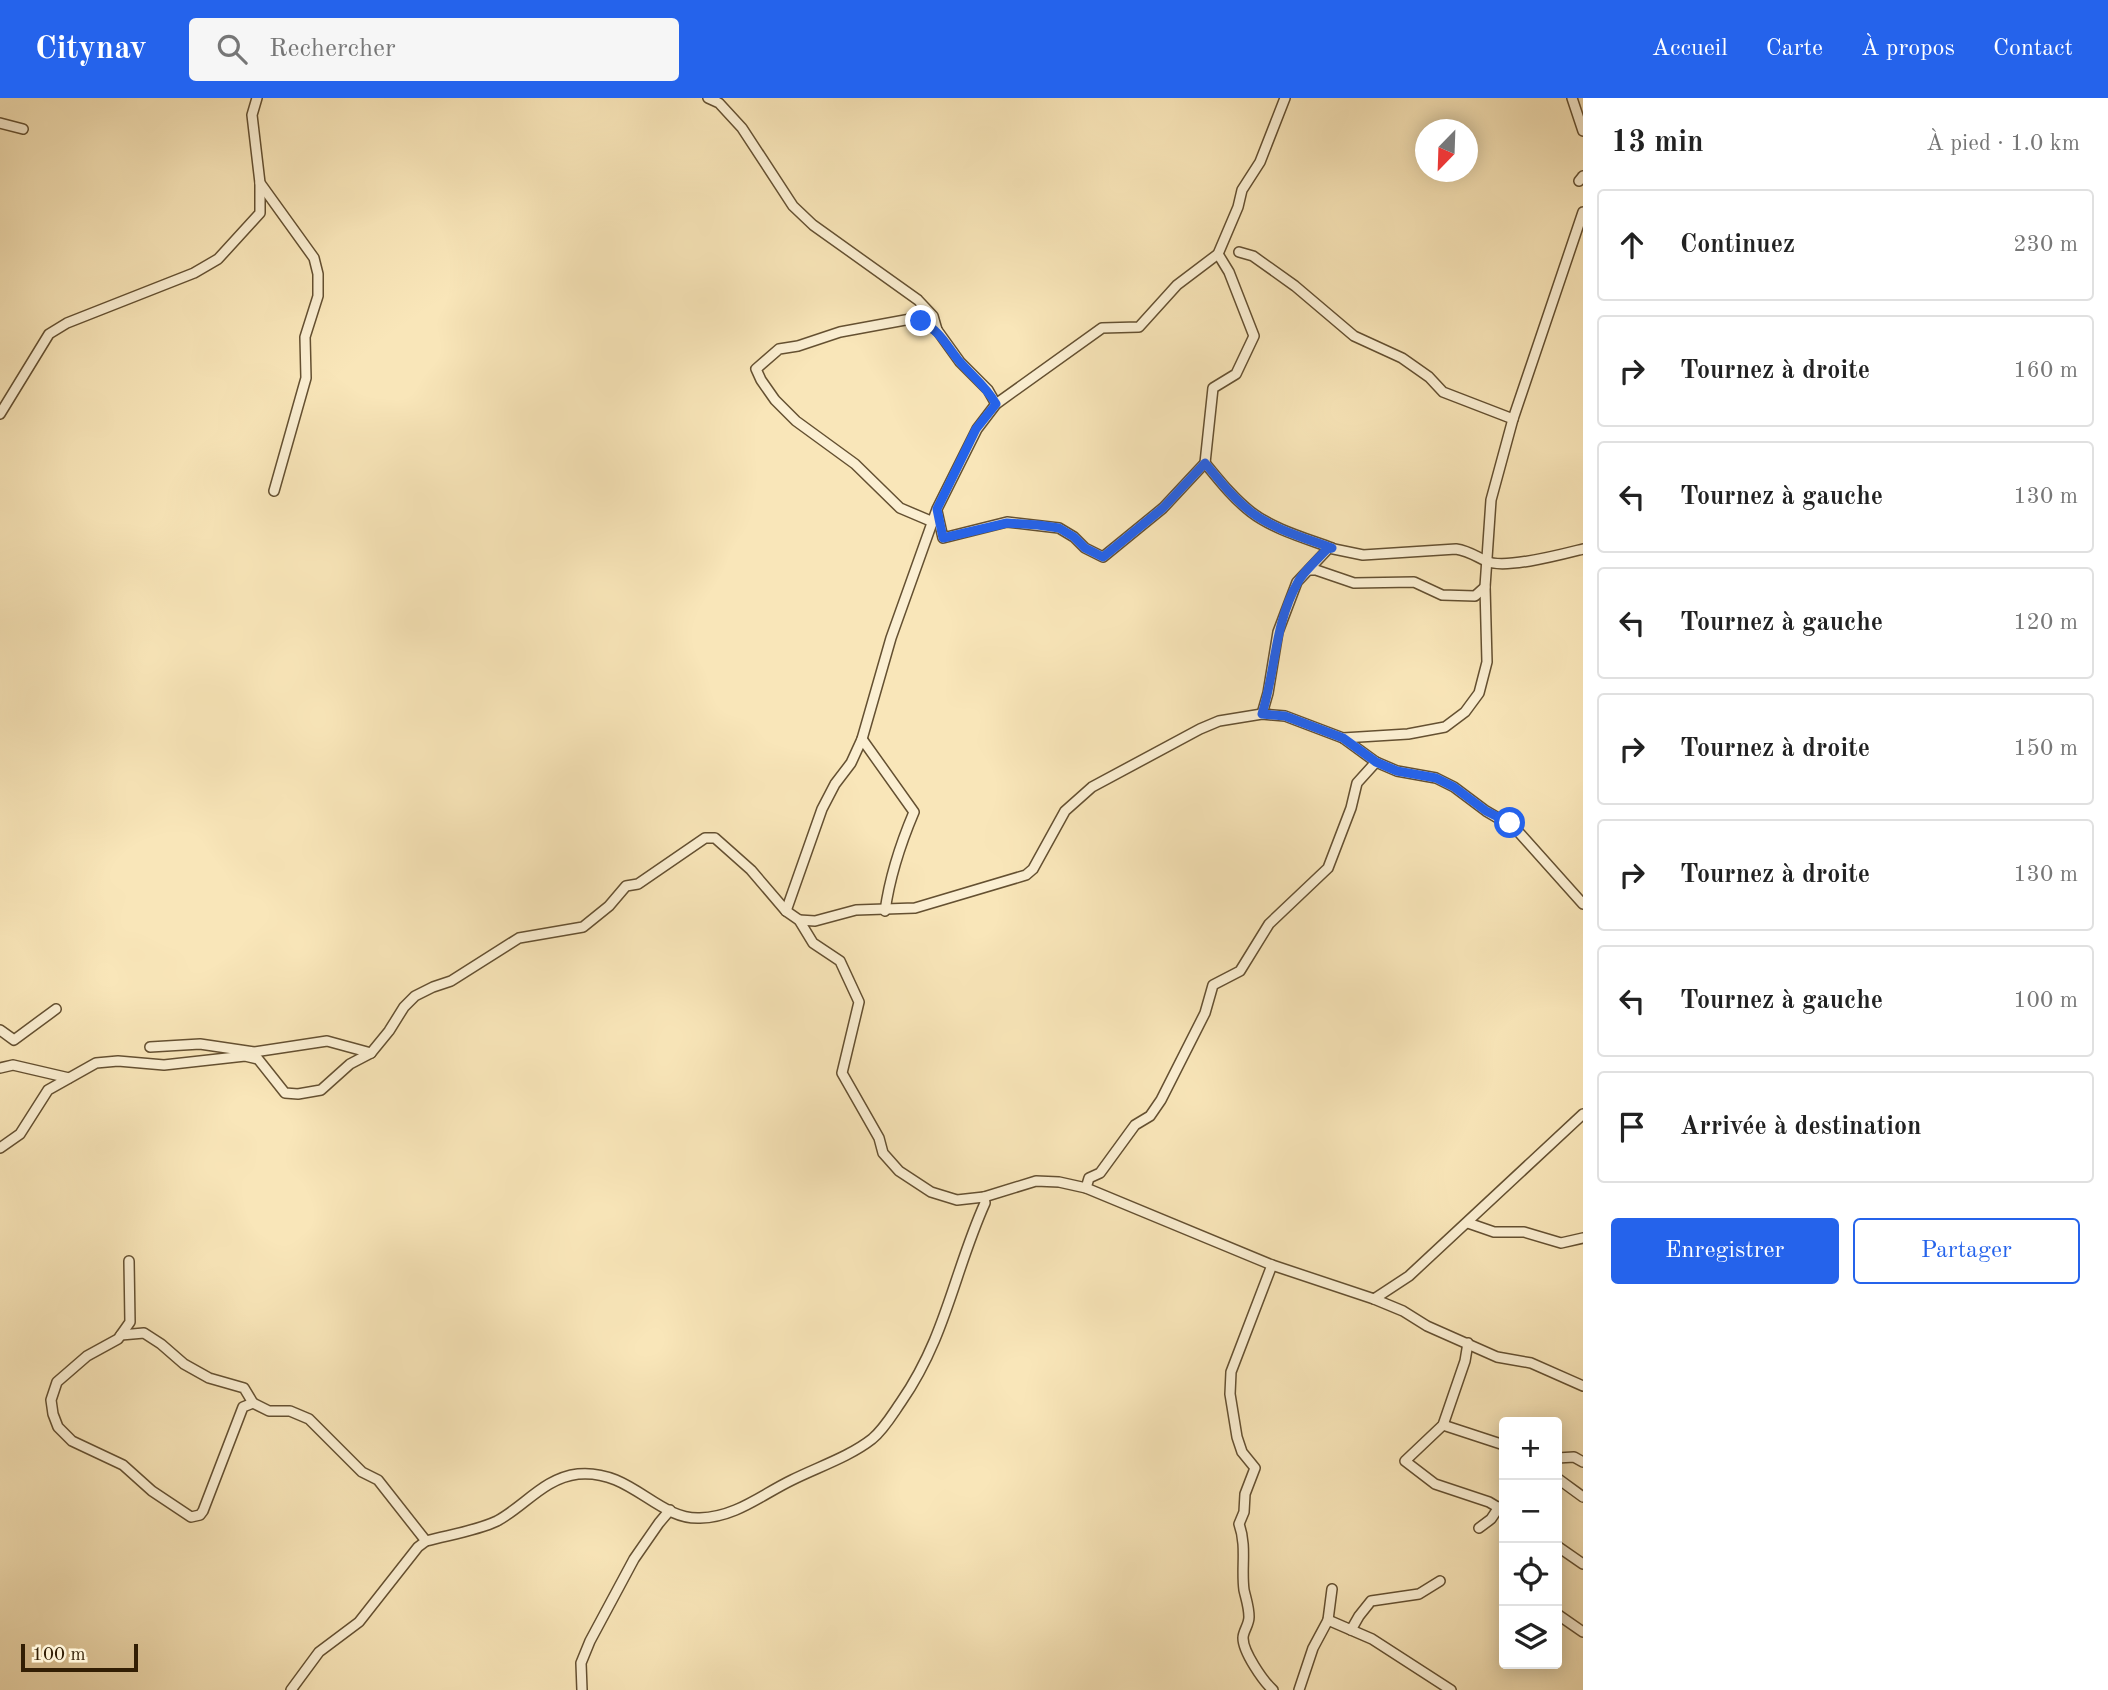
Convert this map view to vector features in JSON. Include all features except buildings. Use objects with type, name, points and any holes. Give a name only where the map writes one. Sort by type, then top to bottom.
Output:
[{"type":"street","points":[[0,414],[49,334],[67,323],[106,310],[218,259],[260,213],[260,183],[252,115],[257,98]]},
{"type":"street","points":[[708,98],[719,103],[743,128],[773,177],[803,216],[918,300],[933,316],[937,330],[960,362],[988,390],[996,404]]},
{"type":"street","points":[[786,911],[822,809],[862,739],[891,638],[937,509],[976,429],[996,404],[1102,328],[1139,327],[1177,285],[1218,254],[1238,207],[1242,190],[1260,162],[1285,98]]},
{"type":"street","points":[[1572,98],[1583,131]]},
{"type":"street","points":[[0,122],[23,130]]},
{"type":"street","points":[[260,183],[314,258],[318,274],[318,296],[305,337],[306,378],[274,491]]},
{"type":"street","points":[[1343,738],[1430,731],[1445,727],[1465,712],[1479,693],[1487,662],[1485,587],[1490,500],[1513,419],[1583,212]]},
{"type":"street","points":[[1239,252],[1254,256],[1295,286],[1354,336],[1411,364],[1443,392],[1513,419]]},
{"type":"street","points":[[937,509],[943,538],[1007,523],[1038,525],[1059,528],[1085,548],[1103,557],[1163,508],[1205,463],[1213,388],[1236,374],[1254,336],[1229,272],[1218,254]]},
{"type":"street","points":[[933,522],[900,508],[855,464],[796,421],[775,400],[756,369],[779,349],[798,346],[840,332],[910,318],[937,330]]},
{"type":"street","points":[[1205,463],[1228,491],[1252,513],[1332,548],[1363,555],[1456,549],[1469,551],[1487,562],[1515,563],[1583,549]]},
{"type":"street","points":[[1262,714],[1278,632],[1297,582],[1327,549],[1332,548]]},
{"type":"street","points":[[1309,570],[1354,583],[1415,582],[1450,596],[1475,596],[1485,587]]},
{"type":"street","points":[[799,920],[815,921],[856,910],[886,911],[928,904],[1026,875],[1033,869],[1065,811],[1092,786],[1200,729],[1219,721],[1262,714],[1285,716],[1343,738],[1376,762],[1397,771],[1446,782],[1486,811],[1510,823],[1583,904]]},
{"type":"street","points":[[862,739],[914,812],[890,880],[886,911]]},
{"type":"street","points":[[1086,1188],[1089,1178],[1100,1173],[1135,1125],[1150,1116],[1161,1100],[1205,1013],[1213,985],[1240,971],[1269,924],[1328,868],[1351,808],[1357,783],[1376,762]]},
{"type":"street","points":[[0,1148],[20,1134],[48,1090],[96,1063],[118,1060],[164,1065],[245,1056],[258,1059],[285,1093],[321,1090],[350,1064],[371,1053],[415,996],[451,981],[519,938],[583,927],[609,906],[625,886],[638,884],[705,838],[715,838],[751,870],[786,911],[799,920],[813,943],[840,961],[859,1002],[842,1073],[879,1138],[883,1153],[899,1171],[931,1192],[957,1200],[984,1197],[1036,1181],[1059,1182],[1086,1188],[1272,1265],[1374,1299],[1497,1357],[1531,1363],[1583,1386]]},
{"type":"street","points":[[0,1030],[13,1040],[56,1009]]},
{"type":"street","points":[[150,1047],[200,1044],[254,1052],[327,1041],[371,1053]]},
{"type":"street","points":[[0,1068],[13,1065],[69,1078]]},
{"type":"street","points":[[1374,1299],[1409,1276],[1583,1114]]},
{"type":"street","points":[[290,1690],[319,1652],[359,1622],[408,1557],[426,1541],[499,1520],[552,1482],[580,1474],[605,1475],[616,1478],[670,1510],[696,1518],[720,1516],[750,1505],[788,1482],[864,1445],[884,1427],[913,1385],[933,1348],[985,1203],[984,1197]]},
{"type":"street","points":[[1468,1223],[1494,1232],[1524,1233],[1562,1243],[1583,1238]]},
{"type":"street","points":[[129,1261],[131,1318],[121,1335],[110,1345],[87,1356],[57,1382],[51,1400],[58,1427],[72,1441],[124,1465],[152,1491],[191,1517],[200,1516],[240,1413],[243,1407],[253,1403]]},
{"type":"street","points":[[1272,1265],[1230,1371],[1230,1394],[1242,1452],[1255,1468],[1245,1494],[1244,1512],[1239,1524],[1244,1537],[1245,1592],[1249,1605],[1249,1623],[1243,1636],[1245,1648],[1265,1683],[1273,1690]]},
{"type":"street","points":[[121,1335],[144,1333],[184,1364],[208,1378],[244,1388],[253,1403],[270,1411],[290,1411],[309,1419],[362,1472],[378,1480],[426,1541]]},
{"type":"street","points":[[1468,1343],[1465,1362],[1443,1424],[1405,1461],[1435,1484],[1499,1508]]},
{"type":"street","points":[[1443,1424],[1499,1443]]},
{"type":"street","points":[[1562,1458],[1574,1457],[1583,1462]]},
{"type":"street","points":[[1560,1480],[1583,1497]]},
{"type":"street","points":[[582,1690],[581,1663],[590,1641],[634,1559],[670,1510]]},
{"type":"street","points":[[1479,1528],[1499,1512]]},
{"type":"street","points":[[1562,1549],[1583,1564]]},
{"type":"street","points":[[1351,1630],[1371,1601],[1419,1594],[1440,1581]]},
{"type":"street","points":[[1299,1690],[1313,1648],[1328,1620],[1332,1589]]},
{"type":"street","points":[[1562,1617],[1583,1632]]},
{"type":"street","points":[[1328,1620],[1372,1639],[1451,1690]]},
{"type":"route","points":[[921,321],[937,330],[960,362],[988,390],[996,404],[976,429],[937,509],[943,538],[1007,523],[1038,525],[1059,528],[1085,548],[1103,557],[1163,508],[1205,463],[1228,491],[1252,513],[1332,548],[1327,549],[1297,582],[1278,632],[1262,714],[1285,716],[1343,738],[1376,762],[1397,771],[1436,778],[1454,787],[1486,811],[1510,823]]}]
